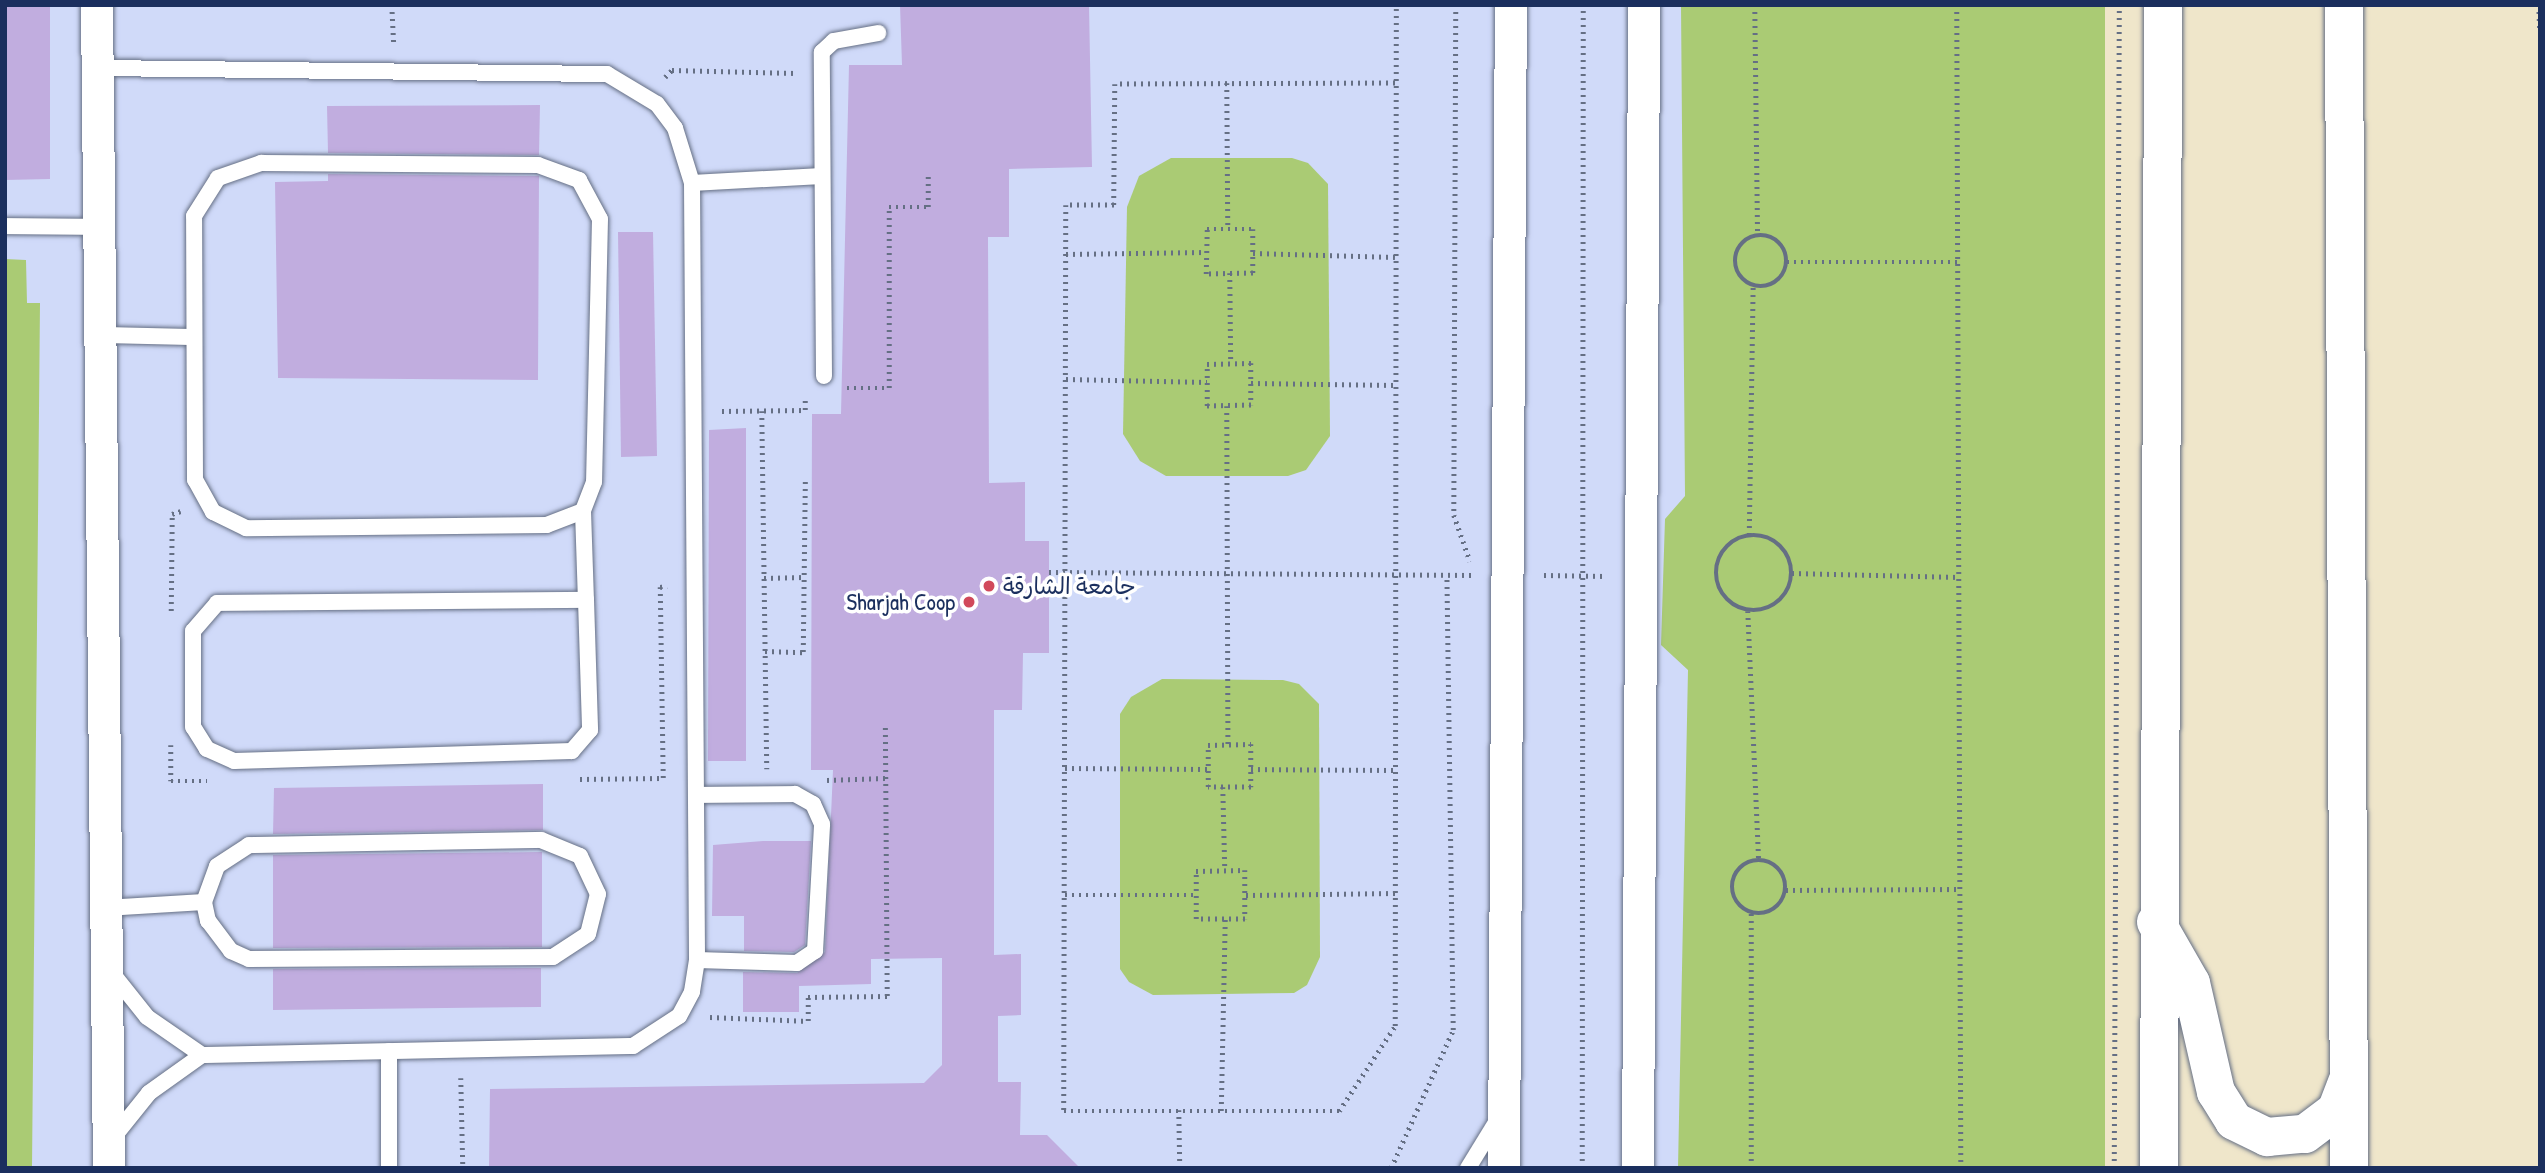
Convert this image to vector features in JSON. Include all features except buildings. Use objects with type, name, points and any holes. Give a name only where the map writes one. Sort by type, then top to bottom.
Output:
[{"type":"street","points":[[97,5],[102,335],[104,908],[109,1156]]},
{"type":"street","points":[[1504,1168],[1511,5]]},
{"type":"street","points":[[1638,1168],[1644,5]]},
{"type":"street","points":[[2159,1168],[2156,922],[2163,5]]},
{"type":"street","points":[[2344,5],[2348,1075],[2357,1158]]},
{"type":"street","points":[[2156,922],[2191,983],[2216,1091],[2234,1121],[2267,1137],[2305,1134],[2336,1111],[2348,1075]]},
{"type":"lane","points":[[824,376],[822,52],[834,41],[878,33]]},
{"type":"lane","points":[[98,68],[607,74],[646,95],[675,128],[692,183],[697,960],[692,992],[679,1016],[633,1046],[202,1055],[149,1093],[109,1156]]},
{"type":"lane","points":[[583,511],[547,525],[246,528],[228,523],[205,502],[195,480],[194,216],[203,195],[238,167],[560,169],[593,198],[600,219],[594,482],[583,511],[589,679],[590,730],[563,755],[234,761],[206,749],[193,727],[193,631],[217,603],[586,600]]},
{"type":"lane","points":[[692,183],[822,176]]},
{"type":"lane","points":[[5,226],[101,227]]},
{"type":"lane","points":[[102,335],[193,337]]},
{"type":"lane","points":[[697,960],[807,959],[819,942],[822,824],[805,797],[767,794],[698,795]]},
{"type":"lane","points":[[541,840],[580,856],[598,894],[592,924],[573,949],[531,958],[249,959],[217,938],[204,902],[208,883],[224,859],[268,843],[541,840]]},
{"type":"lane","points":[[104,908],[204,902]]},
{"type":"lane","points":[[105,964],[147,1017],[202,1055]]},
{"type":"lane","points":[[389,1051],[389,1168]]},
{"type":"lane","points":[[1468,1168],[1504,1108]]},
{"type":"path","points":[[186,5],[357,5]]},
{"type":"path","points":[[392,5],[395,71]]},
{"type":"path","points":[[1395,83],[1115,84],[1114,205],[1066,205],[1064,1111],[1339,1111],[1395,1027],[1396,5]]},
{"type":"path","points":[[1457,5],[1454,516],[1475,575]]},
{"type":"path","points":[[1582,1168],[1583,5]]},
{"type":"path","points":[[1755,5],[1758,235]]},
{"type":"path","points":[[1957,5],[1961,1168]]},
{"type":"path","points":[[2114,1168],[2119,5]]},
{"type":"path","points":[[2539,5],[2540,32]]},
{"type":"path","points":[[646,95],[672,70],[822,73]]},
{"type":"path","points":[[1227,83],[1228,229]]},
{"type":"path","points":[[1207,229],[1253,229],[1253,273],[1206,274],[1206,252],[1207,229]]},
{"type":"path","points":[[1758,235],[1773,237],[1787,262],[1776,282],[1753,285],[1739,275],[1735,258],[1742,242],[1758,235]]},
{"type":"path","points":[[1066,254],[1206,252]]},
{"type":"path","points":[[1253,253],[1395,257]]},
{"type":"path","points":[[1787,262],[1958,261]]},
{"type":"path","points":[[1230,273],[1230,363]]},
{"type":"path","points":[[1749,535],[1753,285]]},
{"type":"path","points":[[1251,363],[1251,405],[1207,406],[1207,382],[1207,364],[1251,363]]},
{"type":"path","points":[[1066,379],[1207,382]]},
{"type":"path","points":[[1251,383],[1395,385]]},
{"type":"path","points":[[1227,406],[1228,745]]},
{"type":"path","points":[[762,411],[767,794]]},
{"type":"path","points":[[765,651],[803,652],[805,480]]},
{"type":"path","points":[[171,621],[172,514],[205,502]]},
{"type":"path","points":[[1749,535],[1774,540],[1792,573],[1778,601],[1748,611],[1724,598],[1715,573],[1725,547],[1749,535]]},
{"type":"path","points":[[1049,572],[1641,576]]},
{"type":"path","points":[[1792,573],[1959,577]]},
{"type":"path","points":[[1391,1168],[1452,1030],[1447,575]]},
{"type":"path","points":[[764,578],[804,576]]},
{"type":"path","points":[[568,779],[663,778],[660,587],[696,584]]},
{"type":"path","points":[[1748,611],[1759,860]]},
{"type":"path","points":[[808,997],[887,996],[886,723]]},
{"type":"path","points":[[171,741],[171,781],[212,781]]},
{"type":"path","points":[[1251,744],[1251,787],[1208,787],[1208,745],[1228,745],[1251,744]]},
{"type":"path","points":[[1065,768],[1208,769]]},
{"type":"path","points":[[1251,769],[1394,770]]},
{"type":"path","points":[[805,797],[821,780],[886,778]]},
{"type":"path","points":[[1223,787],[1224,871]]},
{"type":"path","points":[[1759,860],[1780,869],[1786,890],[1780,905],[1751,913],[1740,907],[1732,883],[1747,863],[1759,860]]},
{"type":"path","points":[[1245,870],[1245,919],[1196,919],[1196,895],[1196,871],[1245,870]]},
{"type":"path","points":[[1786,890],[1959,889]]},
{"type":"path","points":[[1245,895],[1395,893]]},
{"type":"path","points":[[1065,895],[1196,895]]},
{"type":"path","points":[[1751,913],[1751,1168]]},
{"type":"path","points":[[1221,1111],[1225,919]]},
{"type":"path","points":[[679,1016],[808,1021],[807,959]]},
{"type":"path","points":[[461,1049],[463,1168]]},
{"type":"path","points":[[1179,1110],[1180,1168]]},
{"type":"shaded area","name":"جامعة الشارقة","points":[[5,5],[1970,5],[1976,1168],[5,1168]]},
{"type":"green space","points":[[1681,5],[2105,5],[2105,1168],[1678,1168],[1688,670],[1661,645],[1665,519],[1685,496]]},
{"type":"green space","points":[[1171,158],[1292,158],[1308,163],[1328,184],[1330,436],[1306,470],[1288,476],[1166,476],[1140,461],[1123,434],[1127,207],[1139,176]]},
{"type":"green space","points":[[5,259],[26,260],[27,303],[40,303],[32,1168],[5,1168]]},
{"type":"green space","points":[[1162,679],[1283,680],[1299,684],[1319,704],[1320,957],[1307,985],[1294,993],[1153,995],[1129,982],[1120,969],[1120,714],[1131,697]]},
{"type":"place","name":"جامعة الشارقة","points":[[989,586]]},
{"type":"place","name":"Sharjah Coop","points":[[969,602]]}]
